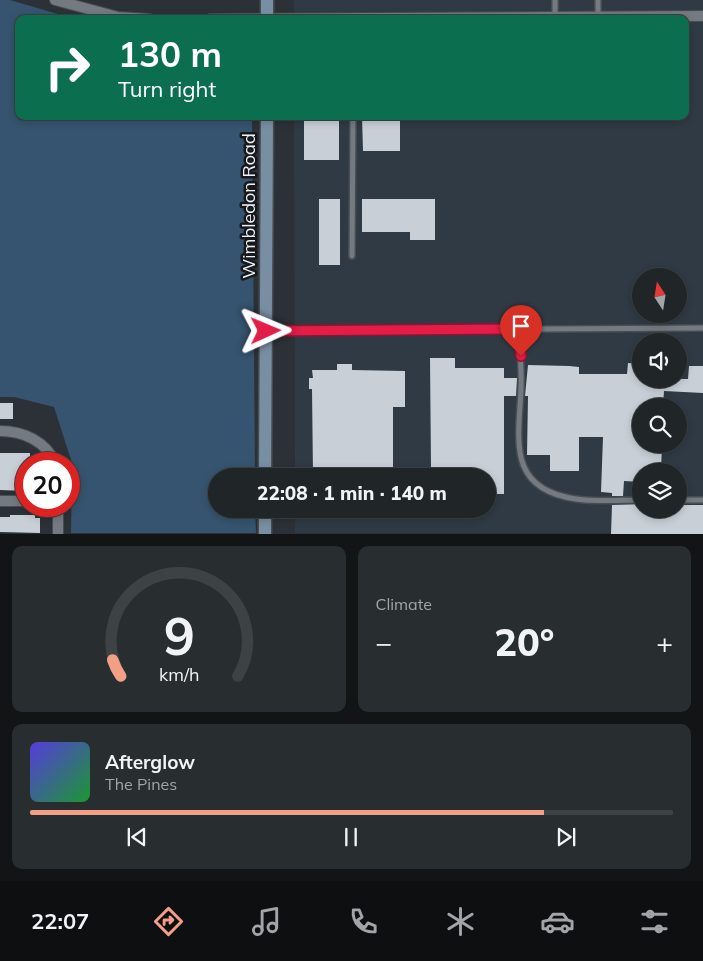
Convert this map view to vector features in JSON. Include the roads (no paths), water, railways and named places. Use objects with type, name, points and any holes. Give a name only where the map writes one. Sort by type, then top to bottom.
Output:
[{"type":"main road","points":[[267,0],[267,15]]},
{"type":"main road","name":"Wimbledon Road","points":[[265,468],[267,120]]},
{"type":"main road","points":[[265,518],[265,534]]},
{"type":"street","points":[[54,0],[114,15]]},
{"type":"street","points":[[689,16],[703,16]]},
{"type":"street","points":[[0,431],[20,432],[29,436],[49,452]]},
{"type":"street","points":[[0,501],[15,501]]},
{"type":"street","points":[[58,517],[58,534]]},
{"type":"lane","points":[[555,0],[555,15]]},
{"type":"lane","points":[[598,0],[598,15]]},
{"type":"lane","points":[[352,256],[353,120]]},
{"type":"lane","points":[[266,331],[703,328]]},
{"type":"lane","points":[[518,329],[522,370],[518,449],[522,464],[531,478],[543,489],[577,500],[632,500]]},
{"type":"lane","points":[[687,500],[703,500]]}]
